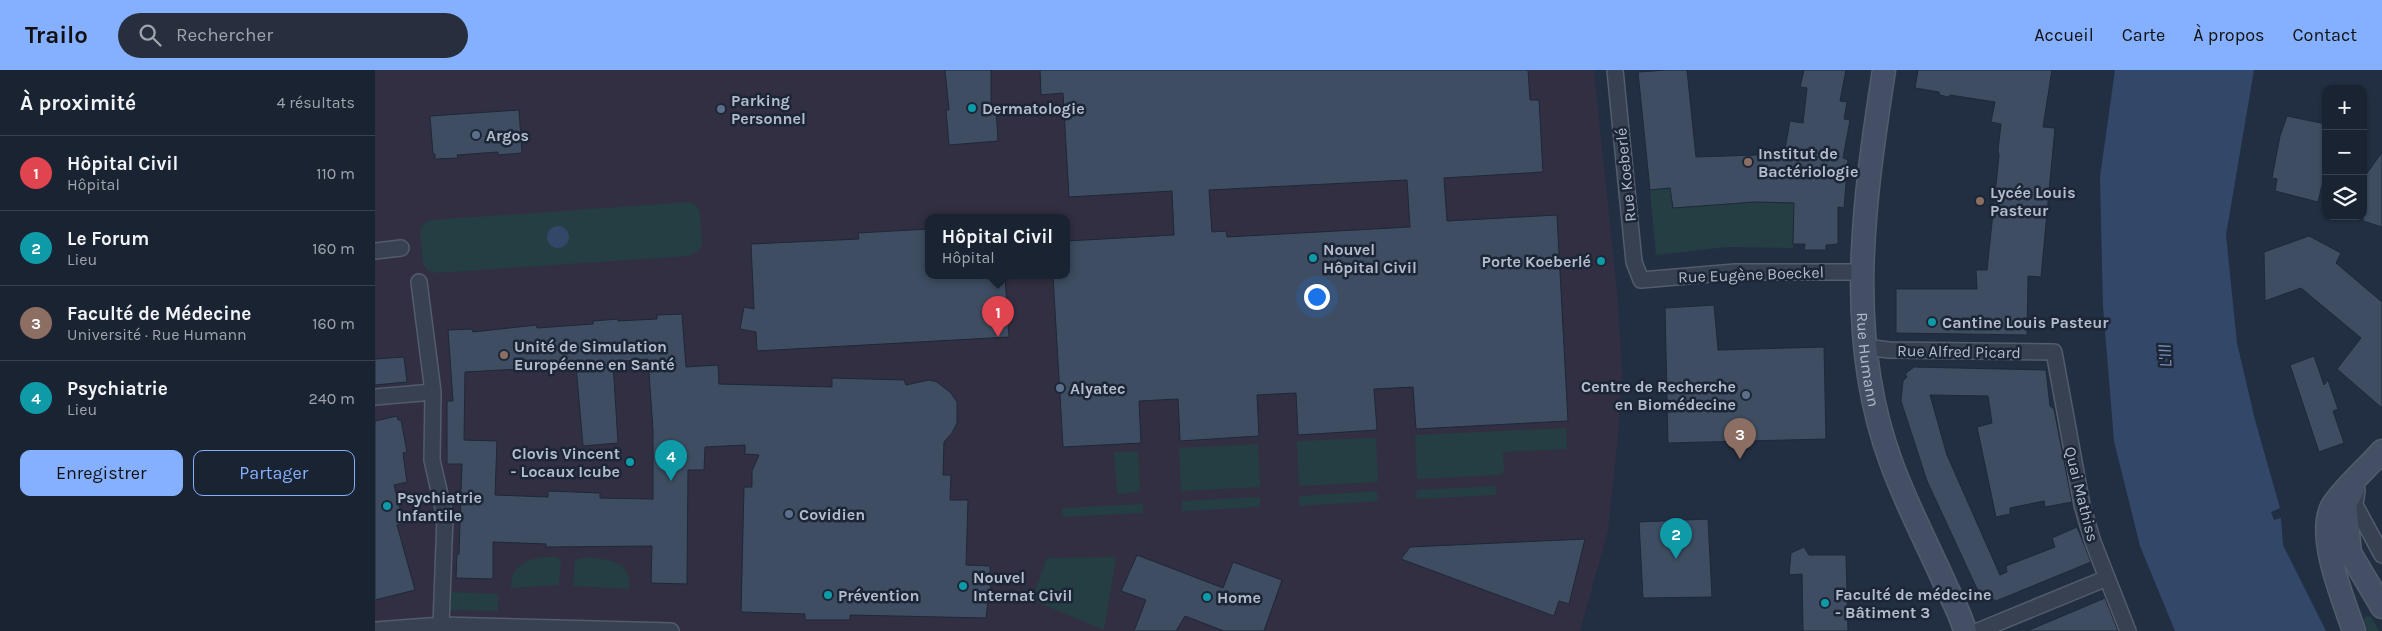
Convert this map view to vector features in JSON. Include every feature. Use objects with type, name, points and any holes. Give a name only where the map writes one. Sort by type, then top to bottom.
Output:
[{"type":"street","name":"Rue Koeberlé","points":[[1615,70],[1634,262],[1641,280]]},
{"type":"street","name":"Rue Humann","points":[[1884,70],[1867,186],[1862,272],[1865,347],[1875,408],[1891,464],[1965,631]]},
{"type":"street","points":[[375,251],[401,248]]},
{"type":"street","name":"Rue Eugène Boeckel","points":[[1641,280],[1735,272],[1862,272]]},
{"type":"street","points":[[419,282],[433,392],[432,460],[445,517],[441,625]]},
{"type":"street","name":"Rue Alfred Picard","points":[[1865,347],[1889,350],[2054,352]]},
{"type":"street","name":"Quai Mathiss","points":[[2054,352],[2078,487],[2093,542],[2128,631]]},
{"type":"street","points":[[375,396],[433,392]]},
{"type":"street","points":[[2354,631],[2332,567],[2327,529],[2333,503],[2382,451]]},
{"type":"street","points":[[2359,477],[2355,505],[2382,555]]},
{"type":"street","points":[[2359,477],[2345,504],[2350,553],[2382,608]]},
{"type":"street","points":[[1978,631],[2107,578]]},
{"type":"street","points":[[375,630],[425,629],[441,625],[671,631]]},
{"type":"shaded area","points":[[375,70],[1594,70],[1618,302],[1622,371],[1618,438],[1608,531],[1580,631],[375,631]]},
{"type":"green space","points":[[1670,188],[1673,208],[1755,202],[1794,203],[1793,248],[1727,247],[1656,255],[1650,190]]},
{"type":"green space","points":[[690,202],[696,205],[700,212],[702,246],[697,252],[689,256],[435,273],[427,270],[423,264],[420,232],[423,224],[431,220]],"holes":[[[554,227],[564,228],[569,234],[569,241],[548,232]]]},
{"type":"green space","points":[[1566,428],[1567,449],[1503,452],[1504,472],[1500,475],[1417,479],[1415,435]]},
{"type":"green space","points":[[1376,438],[1378,482],[1299,486],[1297,441]]},
{"type":"green space","points":[[1258,444],[1260,487],[1181,491],[1179,448]]},
{"type":"green space","points":[[1138,451],[1140,492],[1117,494],[1114,452]]},
{"type":"green space","points":[[1496,486],[1496,495],[1417,499],[1416,490]]},
{"type":"green space","points":[[1377,491],[1378,501],[1299,506],[1299,496]]},
{"type":"green space","points":[[1260,497],[1260,507],[1182,511],[1182,501]]},
{"type":"green space","points":[[1143,504],[1143,513],[1063,517],[1062,508]]},
{"type":"green space","points":[[544,557],[557,557],[561,560],[559,585],[511,588],[513,575],[520,565]]},
{"type":"green space","points":[[587,557],[611,561],[623,567],[629,579],[629,589],[573,586],[575,560]]},
{"type":"green space","points":[[1116,557],[1104,630],[1032,600],[1047,558]]},
{"type":"green space","points":[[450,592],[498,594],[498,611],[450,610]]},
{"type":"green space","points":[[2366,616],[2371,617],[2379,631],[2368,631],[2364,619]]},
{"type":"water","name":"L'Ill","points":[[2115,70],[2254,70],[2226,235],[2237,343],[2255,420],[2280,508],[2271,512],[2274,520],[2281,518],[2283,545],[2326,631],[2175,631],[2140,546],[2114,441],[2103,306],[2100,177]]},
{"type":"water","points":[[558,226],[566,229],[569,237],[566,245],[558,248],[550,245],[547,237],[550,229]]},
{"type":"building","name":"Dermatologie","points":[[945,70],[991,70],[991,107],[996,107],[998,141],[949,145],[946,110],[949,110]]},
{"type":"building","name":"Nouvel Hôpital Civil","points":[[1040,70],[1528,70],[1530,100],[1539,100],[1543,172],[1444,178],[1447,221],[1557,215],[1568,421],[1416,429],[1413,387],[1374,389],[1377,430],[1298,435],[1296,393],[1257,395],[1259,436],[1180,441],[1178,399],[1139,401],[1141,443],[1063,447],[1053,279],[1070,279],[1070,241],[1174,235],[1172,191],[1069,197],[1063,93],[1041,95]],"holes":[[[1407,180],[1410,227],[1227,237],[1226,231],[1212,232],[1209,190]]]},
{"type":"building","points":[[1687,70],[1696,157],[1784,154],[1790,121],[1803,123],[1807,88],[1800,87],[1804,70],[1846,70],[1840,101],[1847,102],[1844,119],[1850,120],[1843,158],[1848,160],[1844,208],[1838,207],[1838,244],[1826,245],[1826,250],[1804,250],[1805,244],[1793,244],[1794,203],[1755,202],[1673,208],[1670,188],[1650,190],[1638,72]]},
{"type":"building","name":"Lycée Louis Pasteur","points":[[1918,70],[2052,70],[2043,127],[2055,128],[2041,277],[2028,276],[2027,335],[1896,333],[1896,289],[1977,289],[1976,270],[1987,270],[1999,156],[2001,124],[1991,122],[1995,102],[1950,95],[1948,97],[1940,95],[1939,92],[1915,88]]},
{"type":"building","name":"Argos","points":[[519,110],[522,153],[498,155],[498,152],[457,155],[458,158],[435,159],[430,116]]},
{"type":"building","points":[[2287,116],[2322,123],[2322,186],[2318,202],[2275,191],[2277,179],[2272,178],[2280,136]]},
{"type":"building","points":[[2382,152],[2382,227],[2363,221],[2367,220],[2367,173]]},
{"type":"building","points":[[925,229],[925,279],[1005,279],[1009,337],[757,351],[756,332],[740,329],[744,307],[754,309],[751,244],[859,239],[858,233]]},
{"type":"building","points":[[2309,236],[2341,253],[2336,263],[2382,302],[2382,408],[2337,369],[2361,338],[2301,288],[2265,301],[2264,252]]},
{"type":"building","name":"Centre de Recherche en Biomédecine","points":[[1714,305],[1718,350],[1824,347],[1826,439],[1668,443],[1665,308]]},
{"type":"building","points":[[682,314],[686,367],[718,365],[719,384],[832,387],[832,378],[904,380],[906,385],[929,380],[937,382],[951,393],[957,402],[957,423],[952,433],[944,442],[943,475],[951,475],[950,500],[968,500],[966,565],[990,566],[991,600],[988,600],[986,618],[850,615],[850,620],[805,620],[805,614],[741,612],[744,487],[752,487],[752,471],[759,455],[745,454],[745,445],[705,447],[704,470],[688,470],[687,584],[651,583],[652,546],[546,547],[546,544],[493,542],[493,579],[456,578],[457,554],[459,554],[462,464],[447,464],[447,401],[453,401],[448,330],[472,329],[473,332],[536,325],[537,328],[593,324],[593,321],[618,319],[618,321],[657,319],[657,315]],"holes":[[[648,359],[653,430],[653,499],[600,498],[600,493],[548,491],[548,497],[495,495],[497,441],[464,440],[465,372],[576,366],[583,446],[618,443],[613,362]]]},
{"type":"building","points":[[2314,356],[2324,385],[2328,380],[2338,409],[2333,411],[2344,443],[2319,452],[2290,365]]},
{"type":"building","points":[[404,357],[407,382],[375,385],[375,359]]},
{"type":"building","points":[[1914,367],[2046,370],[2050,406],[2054,409],[2072,502],[2045,507],[2044,501],[2010,508],[2010,514],[1996,517],[1977,427],[1992,423],[1988,396],[1930,395],[1947,455],[2000,575],[2007,572],[2006,566],[2055,547],[2052,538],[2077,527],[2091,562],[1996,601],[1978,591],[1927,481],[1901,401],[1903,381],[1907,377],[1905,374]]},
{"type":"building","name":"Psychiatrie Infantile","points":[[397,416],[398,420],[401,420],[407,452],[403,453],[407,482],[394,485],[404,524],[397,525],[415,590],[375,600],[375,421]]},
{"type":"building","points":[[1708,519],[1712,597],[1643,598],[1639,522]]},
{"type":"building","points":[[1585,539],[1569,604],[1559,601],[1554,616],[1401,559],[1410,547]]},
{"type":"building","name":"Faculté de médecine - Bâtiment 3","points":[[1804,547],[1809,555],[1846,555],[1848,631],[1803,631],[1802,574],[1789,575],[1791,553]]},
{"type":"building","name":"Home","points":[[1137,555],[1223,588],[1233,562],[1282,580],[1264,631],[1224,631],[1185,616],[1176,631],[1134,631],[1146,600],[1121,591]]},
{"type":"building","points":[[2105,598],[2118,631],[2027,631]]},
{"type":"place","name":"Dermatologie","points":[[972,108]]},
{"type":"place","name":"Parking Personnel","points":[[721,109]]},
{"type":"place","name":"Argos","points":[[476,135]]},
{"type":"place","name":"Institut de Bactériologie","points":[[1748,162]]},
{"type":"place","name":"Lycée Louis Pasteur","points":[[1980,201]]},
{"type":"place","name":"Nouvel Hôpital Civil","points":[[1313,258]]},
{"type":"place","name":"Porte Koeberlé","points":[[1601,261]]},
{"type":"place","name":"Cantine Louis Pasteur","points":[[1932,322]]},
{"type":"place","name":"Hôpital Civil","points":[[998,337]]},
{"type":"place","name":"Unité de Simulation Européenne en Santé","points":[[504,355]]},
{"type":"place","name":"Alyatec","points":[[1060,388]]},
{"type":"place","name":"Centre de Recherche en Biomédecine","points":[[1746,395]]},
{"type":"place","name":"Faculté de Médecine","points":[[1740,459]]},
{"type":"place","name":"Clovis Vincent - Locaux Icube","points":[[630,462]]},
{"type":"place","name":"Psychiatrie","points":[[671,481]]},
{"type":"place","name":"Psychiatrie Infantile","points":[[387,506]]},
{"type":"place","name":"Covidien","points":[[789,514]]},
{"type":"place","name":"Le Forum","points":[[1676,559]]},
{"type":"place","name":"Nouvel Internat Civil","points":[[963,586]]},
{"type":"place","name":"Prévention","points":[[828,595]]},
{"type":"place","name":"Home","points":[[1207,597]]},
{"type":"place","name":"Faculté de médecine - Bâtiment 3","points":[[1825,603]]}]
